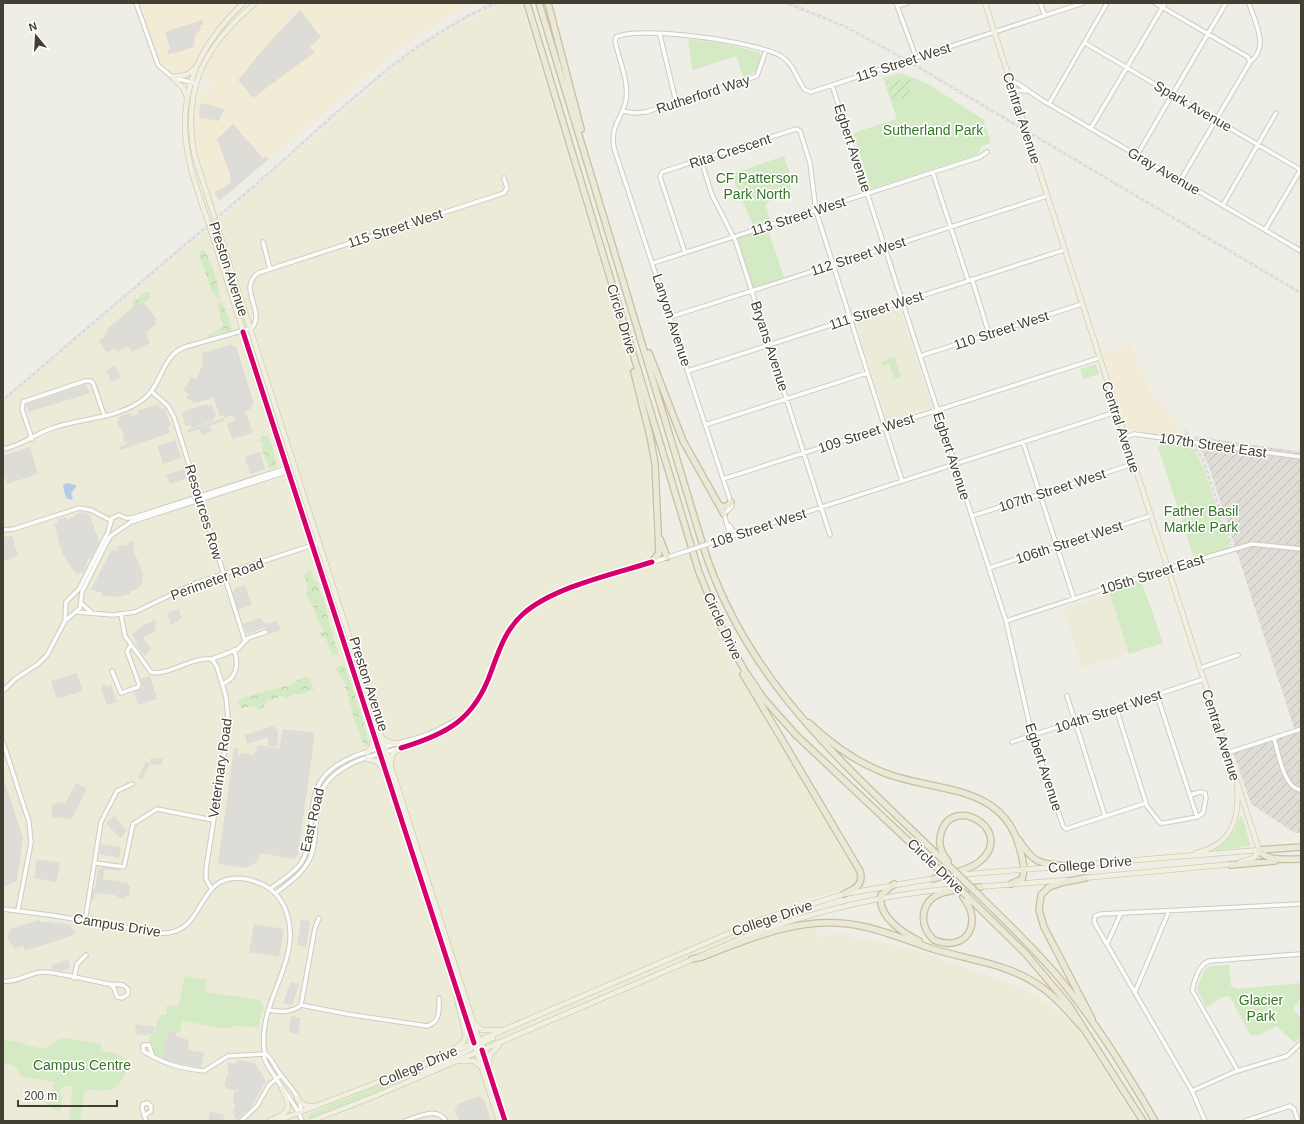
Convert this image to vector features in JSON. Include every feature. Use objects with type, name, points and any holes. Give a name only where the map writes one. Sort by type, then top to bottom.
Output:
[{"type":"highway","name":"Circle Drive","points":[[526,3],[699,572],[726,638],[757,690],[796,735],[955,885],[965,897],[1035,964],[1068,1004],[1142,1120]]},
{"type":"highway","name":"Circle Drive","points":[[539,3],[641,336],[711,572],[726,606],[768,677],[797,715],[816,736],[950,865],[956,873],[1027,943],[1060,980],[1098,1032],[1155,1121]]},
{"type":"highway","points":[[548,3],[597,193]]},
{"type":"highway","points":[[626,331],[655,464],[659,553],[652,562]]},
{"type":"highway","points":[[641,336],[648,349],[683,441],[724,514]]},
{"type":"highway","points":[[720,505],[723,507],[731,504]]},
{"type":"highway","points":[[657,531],[667,558]]},
{"type":"highway","points":[[726,638],[733,655],[752,691],[860,871],[861,880],[859,885],[844,894]]},
{"type":"highway","points":[[768,677],[813,727],[845,752],[868,766],[892,776],[959,792],[986,801],[1002,814],[1033,859],[1044,864],[1066,866]]},
{"type":"highway","points":[[933,879],[978,863],[987,853],[990,842],[989,831],[986,826],[976,818],[966,816],[953,818],[942,830],[940,844],[942,852],[950,865]]},
{"type":"highway","points":[[1011,884],[1022,879],[1023,870],[1019,846],[1013,829]]},
{"type":"highway","name":"College Drive","points":[[1259,850],[1301,847]]},
{"type":"highway","points":[[1259,850],[1263,856],[1268,858],[1300,859]]},
{"type":"highway","name":"College Drive","points":[[1231,865],[1300,859]]},
{"type":"highway","points":[[1085,878],[1060,883],[1049,887],[1042,895],[1039,910],[1044,927],[1098,1032]]},
{"type":"highway","points":[[894,884],[882,893],[880,899],[886,914],[899,929],[940,950]]},
{"type":"highway","points":[[965,897],[972,912],[973,923],[968,934],[959,941],[952,943],[934,940],[924,927],[923,916],[927,905],[942,893],[980,887]]},
{"type":"highway","points":[[692,959],[702,957],[778,930],[819,923],[839,923],[868,927],[940,950],[995,963],[1025,976],[1056,998],[1084,1028]]},
{"type":"highway","points":[[1149,1111],[1158,1121]]},
{"type":"main road","name":"Preston Avenue","points":[[243,3],[210,40],[196,68],[187,98],[185,133],[189,160],[243,332],[499,1121]]},
{"type":"main road","name":"Preston Avenue","points":[[255,3],[227,29],[218,40],[204,64],[197,84],[190,123],[195,157],[249,330],[506,1121]]},
{"type":"main road","name":"Central Avenue","points":[[985,3],[1116,412],[1259,850]]},
{"type":"main road","points":[[172,77],[186,75],[196,68]]},
{"type":"main road","points":[[172,77],[183,88],[187,98]]},
{"type":"main road","points":[[288,469],[292,471],[305,503]]},
{"type":"main road","points":[[380,735],[388,742],[400,746],[393,754],[390,766]]},
{"type":"main road","points":[[374,736],[372,746],[367,756],[376,761],[384,769]]},
{"type":"main road","points":[[1179,857],[1203,851],[1218,844],[1233,827],[1238,807],[1236,780]]},
{"type":"main road","points":[[1231,865],[1252,859],[1257,856],[1259,850]]},
{"type":"main road","name":"College Drive","points":[[311,1121],[362,1102],[477,1052],[481,1045],[505,1029],[743,926],[844,894],[894,884],[954,875],[1259,850]]},
{"type":"main road","name":"College Drive","points":[[481,1045],[508,1039],[743,937],[800,918],[880,899],[945,890],[1231,865]]},
{"type":"main road","points":[[448,1053],[462,1044],[466,1036],[452,978]]},
{"type":"main road","points":[[362,1102],[474,1044],[481,1045],[530,1018]]},
{"type":"main road","points":[[473,1022],[482,1030],[492,1031],[505,1029]]},
{"type":"main road","points":[[489,1071],[489,1060],[492,1051],[508,1039]]},
{"type":"main road","name":"College Drive","points":[[277,1121],[474,1044]]},
{"type":"main road","points":[[455,1061],[474,1061],[482,1069]]},
{"type":"main road","points":[[269,1121],[281,1117],[287,1110],[288,1103],[282,1088]]},
{"type":"main road","points":[[297,1099],[306,1106],[316,1107]]},
{"type":"street","points":[[136,3],[156,61],[163,71],[172,77],[197,84]]},
{"type":"street","points":[[907,3],[897,5],[916,57]]},
{"type":"street","points":[[1040,3],[1045,16]]},
{"type":"street","name":"115 Street West","points":[[766,50],[786,60],[797,73],[805,90],[811,92],[1084,3]]},
{"type":"street","points":[[1049,104],[1108,3]]},
{"type":"street","points":[[1155,3],[1246,56],[1250,62]]},
{"type":"street","points":[[1091,128],[1165,3]]},
{"type":"street","points":[[1137,155],[1226,3]]},
{"type":"street","points":[[1180,181],[1250,62],[1259,52],[1262,44],[1249,3]]},
{"type":"street","points":[[660,35],[676,102]]},
{"type":"street","points":[[623,111],[626,87],[616,39],[619,36],[660,35],[707,37],[766,50]]},
{"type":"street","name":"Spark Avenue","points":[[1085,43],[1301,170]]},
{"type":"street","name":"Rutherford Way","points":[[623,111],[630,113],[642,113],[757,76],[766,50]]},
{"type":"street","name":"Gray Avenue","points":[[1010,80],[1301,251]]},
{"type":"street","name":"Egbert Avenue","points":[[832,85],[1006,621],[1033,735],[1063,826],[1066,829],[1105,816]]},
{"type":"street","name":"Gray Avenue","points":[[1013,90],[1028,91]]},
{"type":"street","name":"Lanyon Avenue","points":[[623,111],[617,119],[613,133],[615,152],[653,263],[731,504]]},
{"type":"street","points":[[1223,205],[1276,113]]},
{"type":"street","name":"Rita Crescent","points":[[685,253],[660,177],[662,172],[796,129],[800,131],[810,163],[816,211]]},
{"type":"street","name":"113 Street West","points":[[653,263],[980,157],[987,152]]},
{"type":"street","name":"Bryans Avenue","points":[[701,160],[712,195],[733,237],[752,291],[830,535]]},
{"type":"street","points":[[1265,230],[1301,170]]},
{"type":"street","points":[[933,172],[989,334]]},
{"type":"street","name":"115 Street West","points":[[249,330],[252,328],[257,319],[250,294],[250,283],[256,275],[270,269],[504,193],[507,188],[504,178]]},
{"type":"street","name":"112 Street West","points":[[670,317],[1047,196]]},
{"type":"street","points":[[816,211],[902,481]]},
{"type":"street","points":[[263,242],[270,269]]},
{"type":"street","name":"111 Street West","points":[[688,371],[1064,250]]},
{"type":"street","name":"110 Street West","points":[[920,356],[1082,304]]},
{"type":"street","points":[[3,449],[16,446],[53,428],[132,406],[151,391],[159,380],[168,360],[175,352],[185,347],[249,330]]},
{"type":"street","name":"109 Street West","points":[[723,479],[1099,358]]},
{"type":"street","points":[[705,425],[867,373]]},
{"type":"street","points":[[32,438],[22,409],[23,402],[85,381],[91,381],[93,383],[104,415]]},
{"type":"street","name":"Resources Row","points":[[151,391],[168,406],[173,414],[201,497],[220,559],[223,574],[245,641]]},
{"type":"street","name":"108 Street West","points":[[379,752],[438,735],[455,725],[480,695],[507,634],[526,611],[543,599],[558,592],[1116,412]]},
{"type":"street","name":"107th Street East","points":[[1125,437],[1134,434],[1301,457]]},
{"type":"street","points":[[1023,442],[1074,598]]},
{"type":"street","name":"107th Street West","points":[[972,516],[1133,464]]},
{"type":"street","points":[[110,520],[116,515],[123,518],[132,518],[288,469]]},
{"type":"street","points":[[65,620],[76,612],[81,602],[82,592],[109,538],[114,532],[131,522],[201,497]]},
{"type":"street","points":[[719,540],[728,534],[728,525],[724,514],[731,504]]},
{"type":"street","points":[[3,530],[14,529],[79,508],[89,509],[110,520]]},
{"type":"street","name":"106th Street West","points":[[989,568],[1150,516]]},
{"type":"street","points":[[123,518],[125,522],[124,527]]},
{"type":"street","points":[[3,690],[44,658],[65,620],[66,602],[79,589],[107,534],[110,520]]},
{"type":"street","points":[[110,525],[113,530],[118,531]]},
{"type":"street","points":[[728,525],[733,530],[743,533]]},
{"type":"street","name":"Perimeter Road","points":[[76,612],[121,615],[145,609],[177,591],[223,574],[318,543]]},
{"type":"street","name":"105th Street East","points":[[1006,621],[1074,598],[1252,544],[1301,549]]},
{"type":"street","points":[[72,597],[77,598],[92,612]]},
{"type":"street","points":[[66,607],[69,611],[76,612]]},
{"type":"street","points":[[121,615],[124,633],[146,667],[154,673],[201,659],[212,659],[234,650],[240,647],[245,641],[266,632]]},
{"type":"street","points":[[112,671],[121,693],[138,688],[139,684],[127,651],[131,645]]},
{"type":"street","points":[[222,684],[228,682],[233,677],[238,660],[234,650]]},
{"type":"street","points":[[1200,668],[1238,655]]},
{"type":"street","name":"Veterinary Road","points":[[211,888],[205,875],[226,741],[228,718],[228,703],[217,667],[212,659]]},
{"type":"street","name":"104th Street West","points":[[1012,742],[1204,679]]},
{"type":"street","points":[[1157,695],[1197,817]]},
{"type":"street","points":[[1067,696],[1105,816],[1146,803]]},
{"type":"street","points":[[1116,708],[1146,803],[1160,823],[1197,817],[1203,813],[1206,795],[1203,792],[1190,795]]},
{"type":"street","points":[[1228,753],[1301,729]]},
{"type":"street","points":[[1274,738],[1288,783],[1295,789],[1301,790]]},
{"type":"street","points":[[3,742],[29,822],[31,834],[31,843],[18,910]]},
{"type":"street","name":"East Road","points":[[271,888],[294,870],[303,859],[307,849],[315,796],[322,778],[343,761],[379,752]]},
{"type":"street","name":"East Road","points":[[276,893],[300,874],[310,859],[314,847],[320,799],[326,784],[342,768],[367,756]]},
{"type":"street","points":[[85,921],[102,821],[119,789],[132,784]]},
{"type":"street","points":[[95,863],[124,867],[133,824],[155,809],[169,810],[189,817],[214,820]]},
{"type":"street","points":[[211,888],[220,882],[234,879],[255,881],[271,888],[276,893],[287,915],[290,929],[288,956],[268,1010],[264,1029],[264,1058],[275,1080],[300,1113]]},
{"type":"street","name":"Campus Drive","points":[[3,909],[18,910],[158,933],[175,932],[190,923],[211,888]]},
{"type":"street","points":[[1206,1121],[1192,1091],[1094,922],[1095,916],[1101,914],[1169,912],[1301,904]]},
{"type":"street","points":[[1135,992],[1169,912]]},
{"type":"street","points":[[1107,944],[1121,913]]},
{"type":"street","points":[[301,1005],[315,928],[319,918]]},
{"type":"street","points":[[1238,1071],[1192,990],[1203,963],[1209,961],[1301,954]]},
{"type":"street","points":[[74,978],[77,964],[86,955]]},
{"type":"street","points":[[3,981],[11,981],[40,972],[127,987],[128,994],[120,997],[116,995],[109,984]]},
{"type":"street","points":[[114,990],[118,985]]},
{"type":"street","points":[[268,1010],[285,1012],[295,1009],[301,1005],[354,1015],[428,1026],[434,1023],[438,1017],[439,998]]},
{"type":"street","points":[[1192,1091],[1238,1071],[1286,1056],[1301,1043]]},
{"type":"street","points":[[153,1057],[147,1044],[142,1046],[143,1051],[153,1057],[170,1066],[204,1071],[228,1056],[269,1055],[297,1099],[301,1109],[300,1113],[302,1121]]},
{"type":"street","points":[[241,1121],[254,1110],[267,1087],[281,1075]]},
{"type":"street","points":[[1245,1121],[1290,1106],[1294,1108],[1298,1121]]},
{"type":"street","points":[[405,1121],[435,1113],[443,1116],[446,1121]]},
{"type":"street","points":[[144,1116],[146,1121]]},
{"type":"shaded area","points":[[139,3],[238,3],[213,32],[193,68],[185,74],[175,75],[167,70],[158,59]]},
{"type":"shaded area","points":[[261,3],[472,3],[427,29],[395,52],[212,208],[196,153],[192,123],[197,95],[199,89],[212,90],[213,84],[205,80],[203,72],[214,48],[239,19]]},
{"type":"shaded area","points":[[502,3],[521,3],[612,302],[646,429],[650,473],[651,524],[656,549],[648,558],[652,565],[690,554],[709,610],[728,653],[765,719],[858,875],[859,880],[854,886],[805,900],[818,938],[835,933],[912,949],[1012,984],[1038,997],[1075,1024],[1136,1121],[3,1121],[3,402],[216,222],[391,70],[426,43],[447,30]]},
{"type":"shaded area","points":[[300,10],[321,37],[310,47],[315,52],[253,98],[238,80],[271,40]]},
{"type":"shaded area","points":[[202,20],[204,25],[200,26],[201,29],[195,35],[194,47],[168,55],[167,52],[170,48],[165,32]]},
{"type":"shaded area","points":[[204,103],[224,109],[219,121],[202,118],[201,120],[199,115],[200,104],[203,105]]},
{"type":"shaded area","points":[[233,124],[263,158],[266,156],[269,159],[219,201],[214,191],[220,190],[230,183],[230,174],[217,139]]},
{"type":"shaded area","points":[[139,302],[141,304],[143,302],[157,319],[155,321],[157,323],[146,333],[150,343],[132,352],[128,346],[117,352],[115,349],[106,352],[99,341],[105,337],[104,334],[109,331],[107,329]]},
{"type":"shaded area","points":[[900,309],[932,407],[887,421],[856,323]]},
{"type":"shaded area","points":[[232,344],[233,347],[236,346],[254,404],[251,405],[252,408],[245,411],[253,433],[232,439],[227,424],[235,421],[233,415],[224,418],[223,415],[220,416],[214,399],[215,397],[195,403],[186,398],[189,394],[184,390],[191,377],[196,379],[203,364],[202,353]]},
{"type":"shaded area","points":[[1131,344],[1149,390],[1178,425],[1178,437],[1128,429],[1103,353]]},
{"type":"shaded area","points":[[115,366],[121,377],[112,382],[106,371]]},
{"type":"shaded area","points":[[86,384],[90,393],[29,412],[26,404]]},
{"type":"shaded area","points":[[158,404],[162,409],[165,408],[171,426],[168,427],[170,433],[120,450],[119,447],[127,444],[126,441],[124,442],[122,428],[119,428],[117,421],[119,420],[118,417],[130,413],[132,416],[138,414],[137,411]]},
{"type":"shaded area","points":[[207,404],[208,406],[212,405],[216,416],[213,417],[214,420],[191,428],[190,425],[186,426],[182,415],[187,410]]},
{"type":"shaded area","points":[[224,418],[224,421],[209,426],[211,432],[202,435],[199,429],[187,433],[187,430]]},
{"type":"shaded area","points":[[1194,436],[1301,452],[1301,833],[1295,833],[1251,804],[1233,752],[1295,731],[1208,464]]},
{"type":"shaded area","points":[[175,440],[181,458],[163,464],[157,446]]},
{"type":"shaded area","points":[[30,447],[38,474],[7,484],[6,478],[3,479],[3,456]]},
{"type":"shaded area","points":[[260,452],[265,469],[250,474],[245,457]]},
{"type":"shaded area","points":[[184,469],[187,478],[170,484],[166,475]]},
{"type":"shaded area","points":[[84,512],[90,515],[99,542],[91,559],[88,558],[84,573],[81,572],[78,575],[63,555],[54,524],[58,523],[57,520],[66,517],[67,520],[76,516],[75,514]]},
{"type":"shaded area","points":[[12,536],[18,556],[3,561],[3,537]]},
{"type":"shaded area","points":[[132,541],[135,543],[133,549],[143,574],[142,584],[137,589],[130,591],[130,594],[116,597],[102,596],[102,593],[91,589],[112,549],[116,551],[118,550],[117,547],[124,545],[126,547],[127,543]]},
{"type":"shaded area","points":[[245,585],[252,605],[237,610],[232,597],[234,589]]},
{"type":"shaded area","points":[[1110,593],[1129,653],[1082,668],[1063,608]]},
{"type":"shaded area","points":[[179,609],[182,618],[171,625],[167,613]]},
{"type":"shaded area","points":[[260,618],[266,624],[277,621],[281,630],[268,634],[266,627],[247,634],[243,624]]},
{"type":"shaded area","points":[[156,620],[155,631],[143,638],[151,649],[145,656],[135,643],[137,641],[132,634],[145,624]]},
{"type":"shaded area","points":[[77,673],[83,691],[57,699],[51,681]]},
{"type":"shaded area","points":[[150,676],[157,699],[138,705],[134,691],[143,688],[141,679]]},
{"type":"shaded area","points":[[105,684],[106,687],[111,685],[117,702],[107,705],[101,688],[102,685]]},
{"type":"shaded area","points":[[273,726],[278,731],[277,747],[268,746],[268,737],[247,744],[245,735]]},
{"type":"shaded area","points":[[283,729],[315,733],[298,854],[294,859],[260,853],[258,861],[247,868],[218,864],[234,748],[239,748],[239,756],[241,753],[254,755],[258,745],[279,749]]},
{"type":"shaded area","points":[[151,758],[163,759],[161,765],[150,764]]},
{"type":"shaded area","points":[[146,762],[150,764],[142,780],[138,777]]},
{"type":"shaded area","points":[[3,777],[23,838],[17,881],[3,887]]},
{"type":"shaded area","points":[[76,783],[87,789],[73,817],[69,819],[52,817],[52,805],[59,802],[65,804]]},
{"type":"shaded area","points":[[114,816],[126,830],[120,838],[106,823]]},
{"type":"shaded area","points":[[101,844],[121,847],[119,858],[99,854]]},
{"type":"shaded area","points":[[37,859],[60,863],[56,882],[34,878]]},
{"type":"shaded area","points":[[103,866],[120,869],[119,871],[105,869],[103,879],[128,883],[128,886],[130,886],[129,896],[126,895],[125,898],[122,899],[114,895],[95,893],[94,899],[91,899],[93,889],[95,889],[98,868],[102,869]]},
{"type":"shaded area","points":[[39,920],[40,922],[52,922],[54,925],[55,922],[71,925],[71,929],[75,930],[74,935],[25,951],[23,946],[14,949],[7,936],[10,929]]},
{"type":"shaded area","points":[[301,920],[310,921],[306,947],[297,945]]},
{"type":"shaded area","points":[[254,924],[284,929],[279,957],[249,952]]},
{"type":"shaded area","points":[[68,960],[70,968],[58,972],[57,969],[52,971],[51,967],[53,964]]},
{"type":"shaded area","points":[[291,982],[299,984],[292,1005],[283,1003]]},
{"type":"shaded area","points":[[291,1016],[301,1018],[298,1034],[289,1032]]},
{"type":"shaded area","points":[[136,1024],[155,1027],[154,1033],[146,1035],[135,1034]]},
{"type":"shaded area","points":[[168,1030],[177,1032],[176,1036],[180,1038],[189,1040],[188,1050],[204,1053],[201,1068],[163,1060]]},
{"type":"shaded area","points":[[237,1060],[255,1063],[266,1081],[251,1107],[236,1120],[233,1112],[235,1104],[233,1103],[234,1091],[237,1092],[238,1088],[236,1090],[226,1089],[226,1086],[224,1085],[229,1070],[227,1069],[228,1063],[236,1064]]},
{"type":"shaded area","points":[[480,1096],[481,1099],[484,1099],[491,1121],[459,1121],[454,1108],[457,1107],[457,1104]]},
{"type":"shaded area","points":[[210,1112],[224,1114],[223,1121],[208,1121]]},
{"type":"green space","points":[[688,39],[721,43],[759,52],[761,55],[758,67],[752,74],[743,77],[737,58],[734,57],[693,70]]},
{"type":"green space","name":"Sutherland Park","points":[[902,73],[928,84],[984,120],[991,143],[982,146],[977,155],[871,189],[853,133],[897,119],[883,78]]},
{"type":"green space","points":[[910,78],[910,96],[893,101],[886,82]]},
{"type":"green space","name":"CF Patterson Park North","points":[[784,156],[789,171],[791,194],[768,202],[766,206],[772,225],[767,227],[785,280],[752,291],[733,237],[755,230],[731,174]]},
{"type":"green space","points":[[212,224],[243,318],[243,323],[211,225]]},
{"type":"green space","points":[[204,250],[210,260],[214,273],[219,292],[219,299],[212,292],[199,255],[200,251]]},
{"type":"green space","points":[[145,292],[150,294],[149,300],[141,304],[139,302],[133,307],[132,303]]},
{"type":"green space","points":[[222,302],[230,320],[232,331],[214,334],[213,337],[209,338],[207,336],[223,327],[217,303]]},
{"type":"green space","points":[[895,357],[901,377],[894,379],[889,364],[882,366],[881,362]]},
{"type":"green space","points":[[1096,364],[1099,374],[1083,379],[1080,369]]},
{"type":"green space","points":[[263,436],[267,436],[270,442],[275,456],[276,467],[268,467],[269,465],[265,459],[261,446],[264,444],[259,440]]},
{"type":"green space","name":"Father Basil Markle Park","points":[[1164,442],[1193,446],[1204,470],[1231,549],[1195,561],[1158,447]]},
{"type":"green space","points":[[307,571],[312,572],[314,580],[319,584],[338,652],[337,655],[332,655],[326,639],[318,634],[320,632],[323,633],[324,629],[319,622],[312,604],[306,596],[308,584],[304,576]]},
{"type":"green space","points":[[1140,577],[1163,643],[1129,654],[1108,588]]},
{"type":"green space","points":[[342,665],[345,667],[355,695],[366,732],[368,741],[367,746],[364,746],[354,720],[347,690],[344,687],[346,687],[346,684],[335,668]]},
{"type":"green space","points":[[306,677],[310,679],[314,690],[298,695],[294,693],[286,699],[283,696],[267,701],[262,709],[258,709],[256,706],[240,708],[238,701],[244,697],[289,685]]},
{"type":"green space","points":[[315,805],[316,815],[310,846],[305,862],[287,882],[278,888],[277,886],[303,863],[306,857]]},
{"type":"green space","points":[[1240,816],[1243,818],[1250,846],[1214,851],[1234,832]]},
{"type":"green space","name":"Glacier Park","points":[[1229,965],[1231,986],[1236,989],[1301,983],[1301,998],[1293,1009],[1301,1018],[1301,1036],[1295,1043],[1276,1026],[1262,1034],[1251,1036],[1230,997],[1225,996],[1206,1007],[1197,989],[1204,971],[1207,968],[1214,966]]},
{"type":"green space","points":[[185,976],[207,980],[205,992],[259,1000],[264,1006],[258,1028],[236,1025],[229,1029],[182,1021],[180,1032],[169,1030],[164,1058],[154,1056],[149,1041],[149,1036],[155,1033],[157,1020],[161,1015],[166,1015],[167,1005],[178,1007]]},
{"type":"green space","name":"Campus Centre","points":[[65,1038],[101,1044],[101,1050],[118,1054],[127,1061],[123,1078],[115,1087],[110,1090],[85,1089],[80,1121],[69,1120],[73,1087],[63,1086],[59,1093],[63,1097],[60,1112],[46,1105],[47,1100],[51,1100],[54,1082],[20,1076],[19,1071],[13,1065],[3,1063],[3,1041],[13,1041],[44,1049],[57,1040]]},
{"type":"green space","points":[[468,1048],[379,1091],[312,1118],[307,1118],[311,1113]]},
{"type":"water","points":[[66,483],[76,485],[71,493],[73,499],[71,500],[66,498],[63,486]]},
{"type":"railway","points":[[3,400],[268,174],[376,79],[434,36],[464,18],[496,3]]},
{"type":"railway","points":[[787,3],[844,26],[906,60],[1301,293]]},
{"type":"railway","points":[[1185,431],[1203,460],[1231,544]]},
{"type":"cycle path","points":[[243,332],[474,1043]]},
{"type":"cycle path","points":[[401,748],[432,737],[457,723],[467,713],[476,702],[484,688],[500,648],[508,633],[523,614],[550,596],[584,582],[652,562]]},
{"type":"cycle path","points":[[482,1050],[505,1121]]}]
